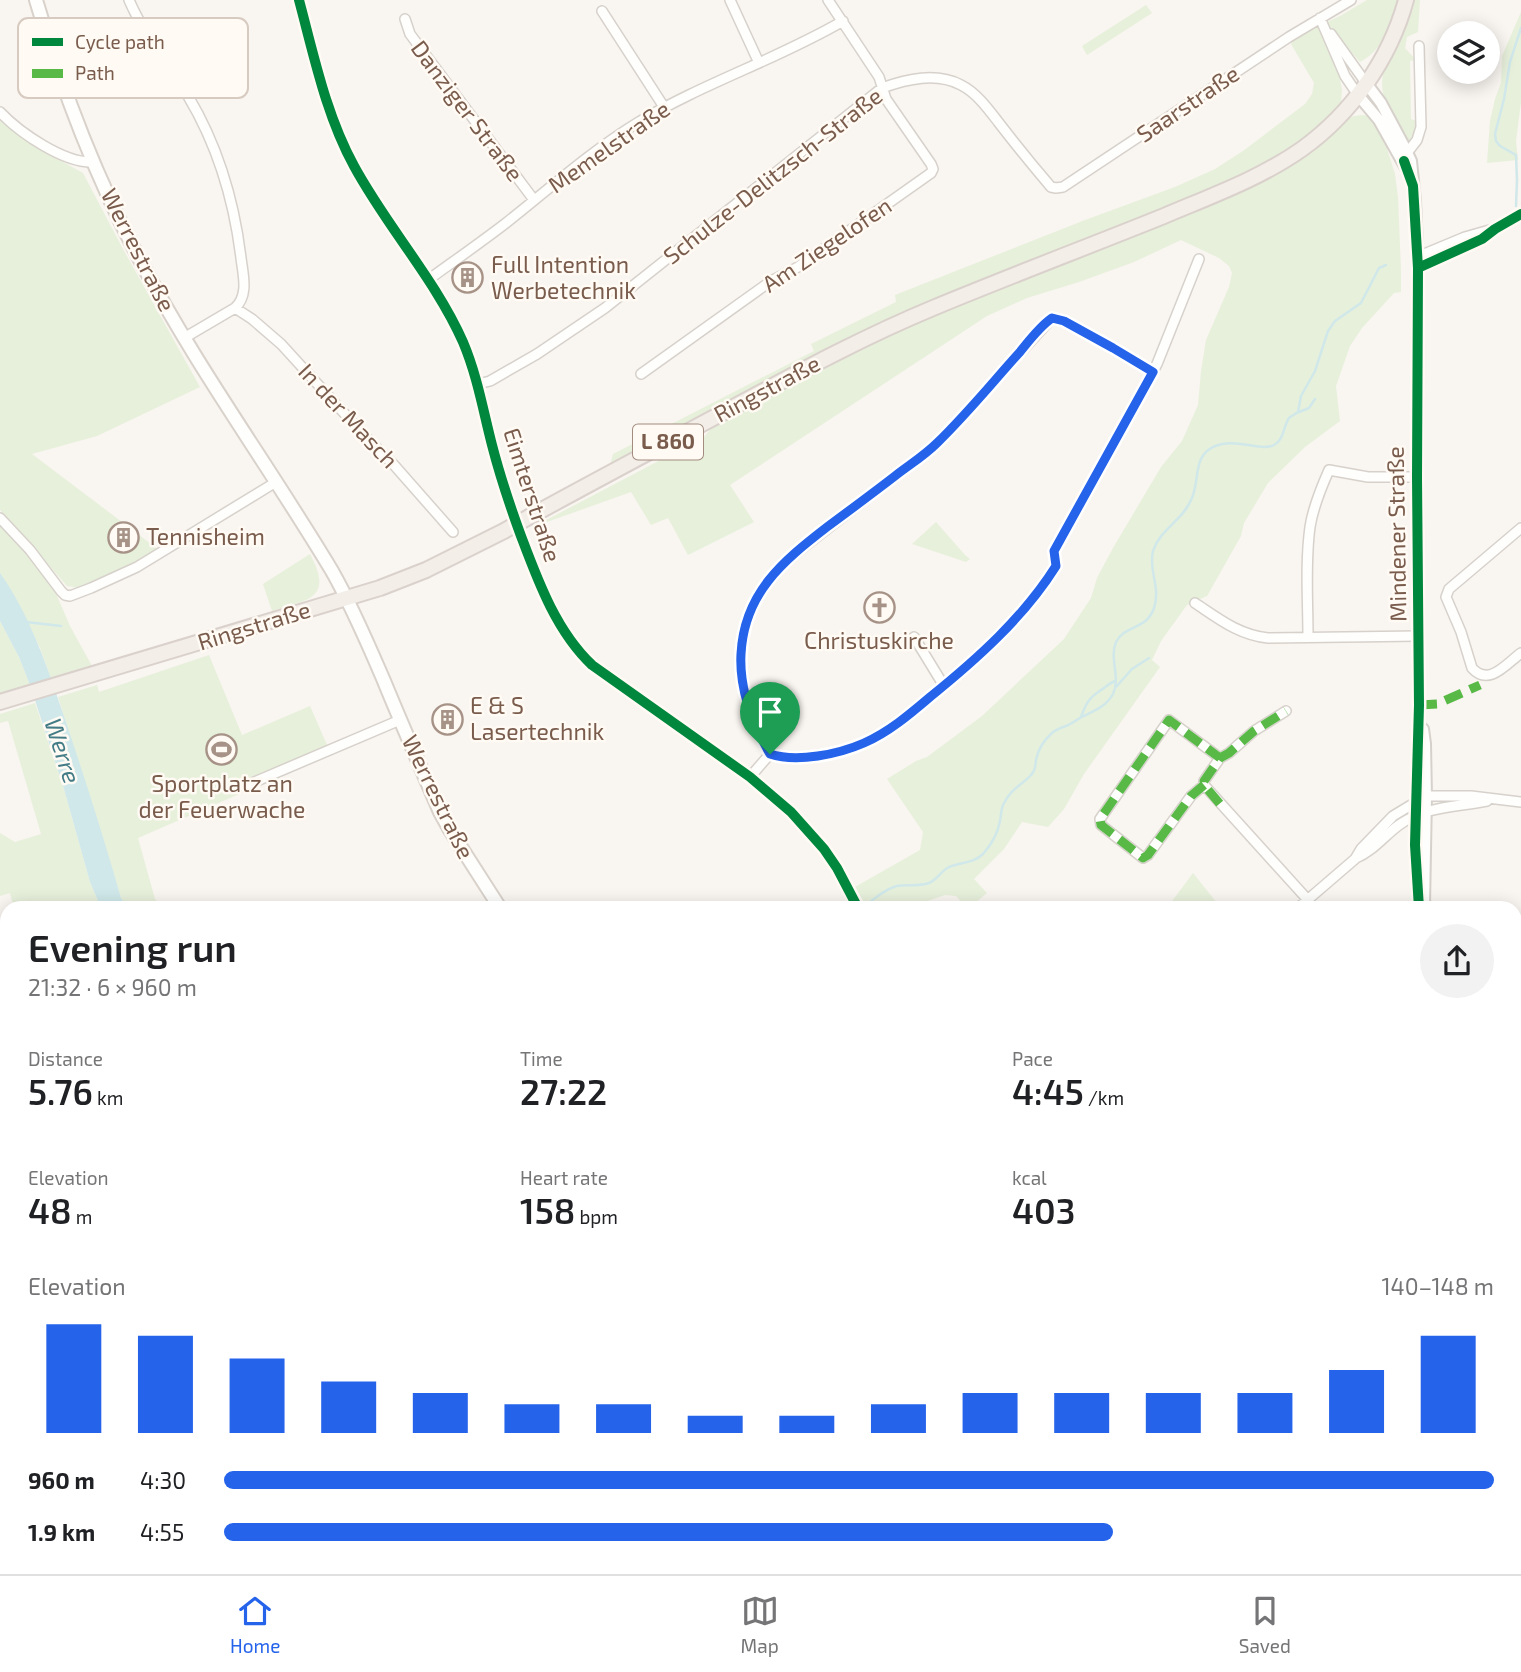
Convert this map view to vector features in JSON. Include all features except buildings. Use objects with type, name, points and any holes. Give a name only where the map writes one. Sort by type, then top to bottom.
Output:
[{"type":"main road","name":"Werrestraße","points":[[36,0],[42,18]]},
{"type":"main road","name":"L 860","points":[[1357,95],[1385,54],[1397,30],[1406,0]]},
{"type":"main road","name":"Ringstraße","points":[[0,702],[346,599],[426,570],[884,329],[1164,216],[1263,172],[1318,136],[1357,95]]},
{"type":"main road","name":"Werrestraße","points":[[69,98],[120,223],[140,261],[184,338],[332,572],[450,830],[496,901]]},
{"type":"street","points":[[129,0],[138,18]]},
{"type":"street","name":"Eimterstraße","points":[[299,0],[328,106],[344,146],[362,180],[457,328],[478,384],[500,476],[519,530],[542,590],[574,645],[592,665],[750,778],[791,813],[817,839],[854,901]]},
{"type":"street","points":[[730,0],[759,63]]},
{"type":"street","points":[[828,0],[879,77],[882,88]]},
{"type":"street","name":"Saarstraße","points":[[1056,188],[1063,187],[1289,37],[1351,0]]},
{"type":"street","points":[[602,11],[664,107]]},
{"type":"street","name":"Danziger Straße","points":[[405,19],[410,34],[534,200]]},
{"type":"street","points":[[1320,19],[1366,83]]},
{"type":"street","points":[[1320,19],[1345,76],[1357,95]]},
{"type":"street","name":"Memelstraße","points":[[428,280],[482,242],[602,147],[664,107],[799,45],[842,21]]},
{"type":"street","points":[[1408,153],[1417,140],[1421,127],[1419,46]]},
{"type":"street","name":"Schulze-Delitzsch-Straße","points":[[478,384],[490,381],[537,354],[605,308],[882,88],[900,81],[932,77],[961,84],[986,107],[1051,187],[1056,188]]},
{"type":"street","name":"Mindener Straße","points":[[1366,83],[1383,106],[1408,153],[1413,186],[1418,262],[1417,477],[1421,813],[1416,876],[1420,901]]},
{"type":"street","name":"Am Ziegelofen","points":[[641,374],[771,281],[798,267],[931,173],[931,164],[886,99],[882,88]]},
{"type":"street","name":"Mindener Straße","points":[[1357,95],[1389,136],[1404,161],[1413,186]]},
{"type":"street","points":[[184,338],[234,308],[241,302],[244,294],[235,217],[218,158],[189,98]]},
{"type":"street","points":[[0,112],[34,139],[69,158],[84,163],[94,162]]},
{"type":"street","points":[[1418,262],[1465,237],[1495,229],[1521,214]]},
{"type":"street","points":[[1153,372],[1064,321],[1052,318],[937,443],[783,563],[772,574],[754,604],[741,646],[743,692],[757,730],[770,754],[783,758],[799,758],[864,743],[905,718],[975,660],[1008,626],[1056,566],[1054,551],[1153,372],[1199,259]]},
{"type":"street","name":"In der Masch","points":[[234,308],[281,344],[394,464],[453,532]]},
{"type":"street","points":[[1308,637],[1310,525],[1329,470],[1368,477],[1417,477]]},
{"type":"street","points":[[0,518],[30,550],[61,591],[70,596],[158,556],[276,482]]},
{"type":"street","points":[[1521,528],[1454,584],[1447,593],[1446,601],[1461,632],[1475,672],[1485,676],[1493,674],[1521,653]]},
{"type":"street","points":[[1195,603],[1253,637],[1419,636]]},
{"type":"street","points":[[914,637],[944,686]]},
{"type":"street","points":[[1220,758],[1168,720],[1105,811],[1100,819],[1101,825],[1143,858],[1148,855],[1191,796],[1204,785],[1220,758],[1254,731],[1286,711]]},
{"type":"street","name":"Werrestraße","points":[[245,786],[400,720]]},
{"type":"street","points":[[750,778],[770,754]]},
{"type":"street","points":[[1204,785],[1308,900],[1354,859],[1383,825],[1421,799],[1471,796],[1521,802]]},
{"type":"street","points":[[1354,859],[1365,855],[1400,824],[1421,813],[1494,800]]},
{"type":"green space","points":[[1367,0],[1397,0],[1385,36],[1375,51],[1360,62],[1353,54],[1336,66],[1342,90],[1341,102],[1305,137],[1272,158],[1225,182],[1078,244],[896,315],[610,465],[613,454],[814,351],[811,344],[896,302],[895,295],[1215,169],[1305,104],[1312,94],[1314,83],[1291,44],[1293,40]]},
{"type":"green space","points":[[1415,0],[1420,0],[1418,32],[1407,37],[1405,48],[1416,60],[1410,61],[1411,119],[1417,121],[1417,130],[1413,140],[1407,143],[1388,108],[1382,80]]},
{"type":"green space","points":[[1146,5],[1152,13],[1087,55],[1082,46]]},
{"type":"green space","points":[[1521,12],[1521,102],[1516,141],[1518,160],[1487,163],[1490,121],[1501,83],[1502,56]]},
{"type":"green space","points":[[1354,116],[1370,116],[1376,121],[1395,174],[1401,292],[1394,293],[1362,328],[1350,346],[1336,386],[1340,421],[1305,447],[1268,483],[1244,523],[1241,536],[1207,596],[1187,605],[1161,641],[1152,660],[1160,667],[1084,774],[1064,809],[1048,827],[1022,822],[1004,849],[974,879],[987,893],[977,901],[961,901],[956,896],[945,895],[927,901],[863,901],[855,887],[920,850],[923,832],[887,779],[927,757],[982,716],[1064,639],[1091,598],[1097,578],[1113,548],[1161,467],[1182,441],[1198,405],[1206,340],[1229,287],[1232,273],[1229,266],[1219,258],[1181,240],[1134,262],[1027,298],[987,316],[730,485],[754,522],[688,555],[668,518],[651,525],[631,492],[533,527],[704,437],[714,425],[913,322],[1241,191],[1290,167],[1313,152]]},
{"type":"green space","points":[[0,120],[36,147],[83,173],[200,387],[97,436],[32,454],[159,550],[79,588],[67,586],[0,510]]},
{"type":"green space","points":[[0,520],[51,582],[70,626],[92,666],[51,679],[40,648],[0,573]]},
{"type":"green space","points":[[936,522],[970,559],[966,562],[912,544]]},
{"type":"green space","points":[[310,554],[319,580],[314,595],[272,611],[263,584]]},
{"type":"green space","points":[[0,621],[30,685],[0,694]]},
{"type":"green space","name":"Sportplatz an der Feuerwache","points":[[209,655],[242,735],[310,706],[331,754],[138,838],[157,901],[123,901],[58,697],[97,685],[99,692]]},
{"type":"green space","points":[[35,703],[98,901],[12,901],[10,893],[0,896],[0,833],[15,842],[41,834],[8,721],[0,723],[0,714]]},
{"type":"green space","points":[[1193,873],[1215,901],[1172,901]]},
{"type":"water","name":"Werre","points":[[0,573],[21,607],[45,662],[123,901],[98,901],[30,685],[0,621]]},
{"type":"waterway","points":[[1516,206],[1516,155],[1500,146],[1495,134],[1510,62],[1521,28]]},
{"type":"waterway","points":[[871,901],[893,887],[929,883],[949,867],[971,861],[983,854],[996,834],[1006,799],[1033,773],[1038,753],[1046,739],[1055,730],[1098,709],[1110,699],[1116,682],[1116,642],[1124,633],[1151,615],[1156,600],[1153,551],[1156,543],[1187,507],[1203,456],[1216,446],[1225,444],[1268,447],[1277,443],[1289,418],[1298,412],[1301,396],[1315,371],[1328,331],[1335,321],[1361,303],[1379,268],[1386,265]]},
{"type":"waterway","points":[[1299,412],[1309,408],[1315,399]]},
{"type":"waterway","points":[[26,622],[61,626]]},
{"type":"waterway","points":[[1116,687],[1132,669],[1149,658]]},
{"type":"waterway","points":[[1081,717],[1091,698],[1115,681]]},
{"type":"marked path","points":[[1419,705],[1437,704],[1480,685]]},
{"type":"marked path","points":[[1220,758],[1254,731],[1286,711]]},
{"type":"marked path","points":[[1204,785],[1191,796],[1148,855],[1143,858],[1101,825],[1100,819],[1169,720],[1220,758],[1204,781],[1204,785],[1220,804]]},
{"type":"cycle path","points":[[299,0],[322,85],[344,147],[367,188],[439,296],[463,342],[509,502],[534,570],[558,621],[579,652],[592,665],[750,777],[791,812],[824,849],[854,901]]},
{"type":"cycle path","points":[[1404,161],[1413,186],[1418,268],[1419,705],[1415,845],[1419,901]]},
{"type":"cycle path","points":[[1418,268],[1482,239],[1521,214]]},
{"type":"place","name":"Full Intention Werbetechnik","points":[[468,278]]},
{"type":"place","name":"Tennisheim","points":[[123,537]]},
{"type":"place","name":"Christuskirche","points":[[879,607]]},
{"type":"place","name":"E & S Lasertechnik","points":[[447,719]]},
{"type":"place","name":"Sportplatz an der Feuerwache","points":[[222,750]]},
{"type":"route","points":[[1052,318],[1064,321],[1153,372],[1054,551],[1056,566],[1050,576],[1030,602],[975,660],[905,718],[864,743],[826,754],[799,758],[783,758],[770,754],[757,730],[743,692],[741,646],[748,617],[762,588],[783,563],[924,455],[1052,318]]}]
